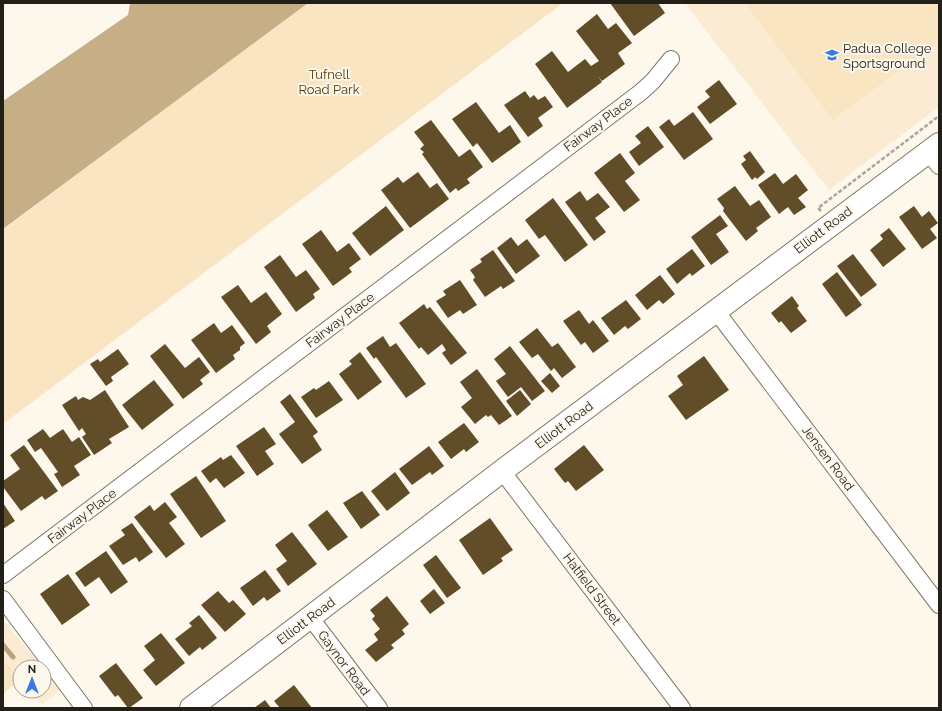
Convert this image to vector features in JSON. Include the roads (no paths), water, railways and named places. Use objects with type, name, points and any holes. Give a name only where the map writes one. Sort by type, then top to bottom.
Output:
[{"type":"street","name":"Fairway Place","points":[[3,575],[641,92],[654,81],[671,59]]},
{"type":"street","name":"Elliott Road","points":[[191,708],[502,471],[716,311],[936,154]]},
{"type":"street","name":"Jensen Road","points":[[716,311],[939,605]]},
{"type":"street","name":"Hatfield Street","points":[[502,471],[682,708]]},
{"type":"street","points":[[3,599],[84,708]]},
{"type":"street","name":"Gaynor Road","points":[[310,617],[379,708]]},
{"type":"waterway","points":[[3,645],[13,657]]},
{"type":"place","name":"Padua College Sportsground","points":[[832,55]]},
{"type":"park label","name":"Tufnell Road Park","points":[[329,82]]}]
